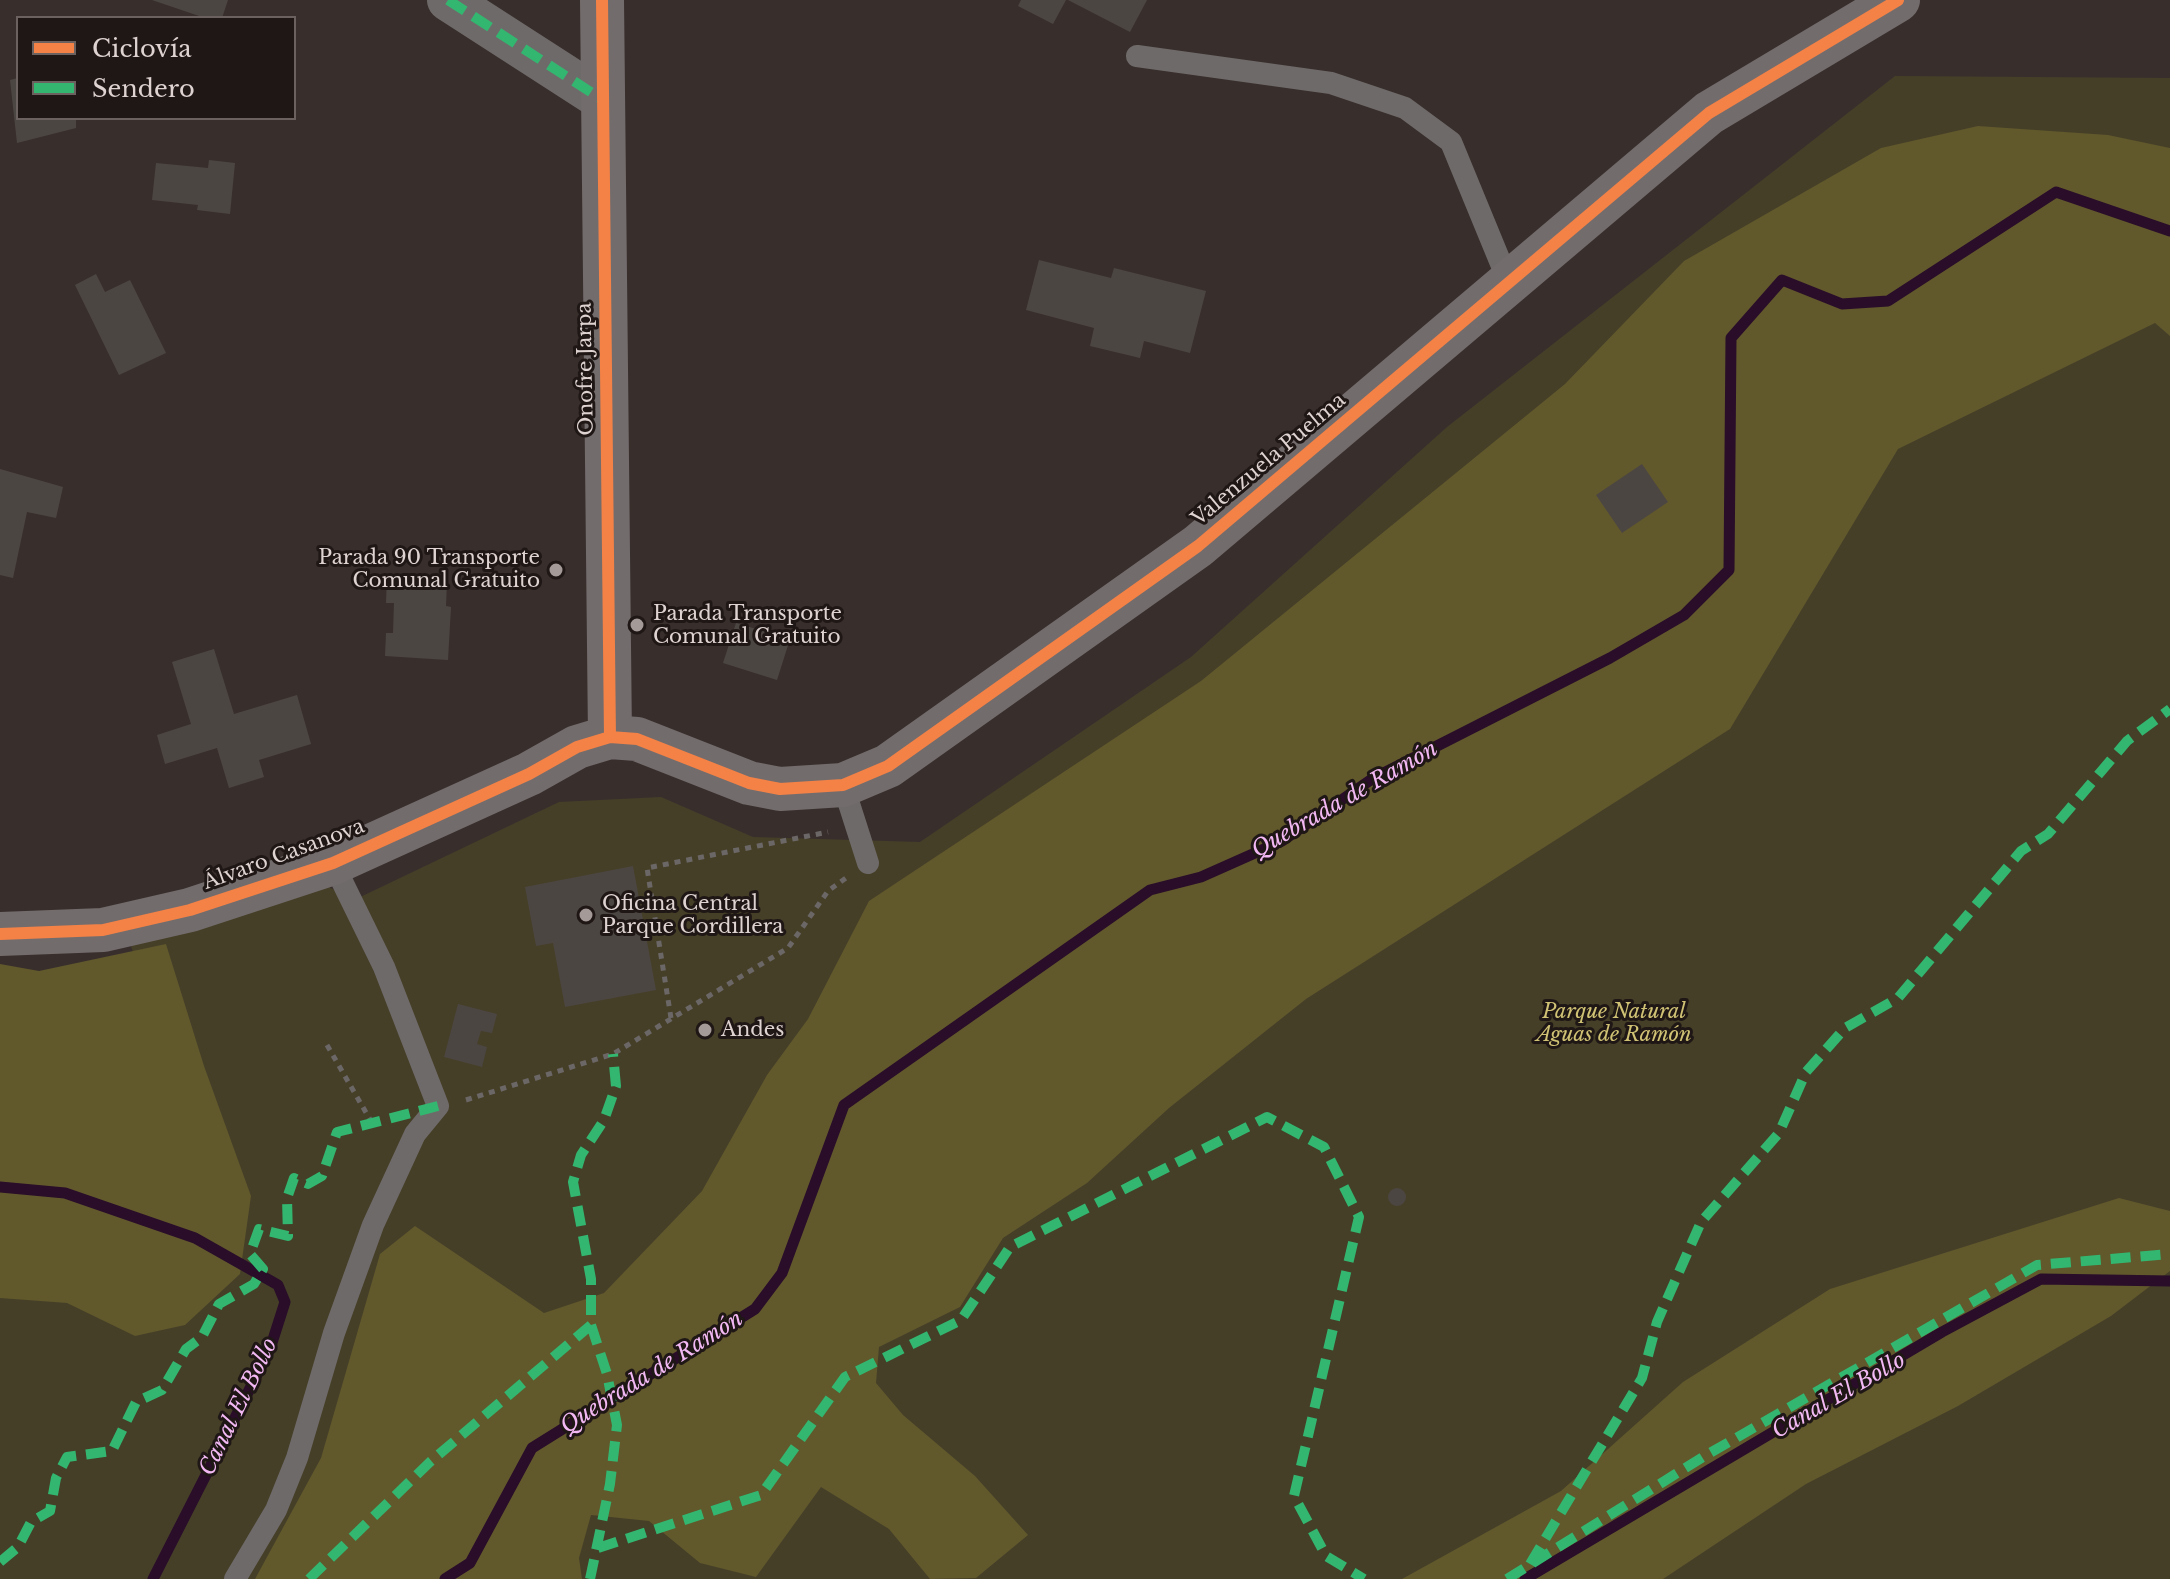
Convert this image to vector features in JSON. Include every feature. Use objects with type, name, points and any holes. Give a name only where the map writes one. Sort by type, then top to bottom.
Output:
[{"type":"street","points":[[448,0],[603,100]]},
{"type":"street","name":"Onofre Jarpa","points":[[602,0],[610,737]]},
{"type":"street","name":"Valenzuela Puelma","points":[[610,737],[637,739],[749,783],[780,789],[843,785],[888,766],[1146,586],[1709,113],[1898,0]]},
{"type":"street","name":"Álvaro Casanova","points":[[0,934],[48,935],[147,922],[333,863],[529,774],[577,747],[610,737]]},
{"type":"lane","points":[[1137,56],[1331,83],[1405,108],[1451,142],[1509,283]]},
{"type":"lane","points":[[843,785],[868,863]]},
{"type":"lane","points":[[235,1579],[276,1510],[297,1458],[334,1333],[379,1213],[415,1134],[438,1106],[384,967],[333,863]]},
{"type":"path","points":[[671,1018],[647,868],[857,826]]},
{"type":"path","points":[[438,1106],[499,1092],[613,1054],[788,948],[828,891],[868,863]]},
{"type":"path","points":[[327,1045],[372,1123]]},
{"type":"green space","name":"Parque Natural Aguas de Ramón","points":[[1895,76],[2170,78],[2170,1579],[0,1579],[0,964],[157,1028],[130,943],[325,885],[354,900],[559,802],[661,797],[753,837],[920,842],[1191,657],[1447,427]]},
{"type":"shaded area","points":[[1978,126],[2108,135],[2170,148],[2170,336],[2155,323],[1898,449],[1730,729],[1306,999],[1169,1108],[1087,1183],[1003,1238],[960,1307],[879,1347],[876,1383],[903,1415],[975,1476],[1028,1535],[976,1578],[930,1579],[889,1529],[821,1487],[756,1577],[700,1563],[649,1521],[591,1515],[579,1558],[582,1579],[255,1579],[321,1458],[380,1254],[415,1226],[544,1313],[604,1293],[702,1191],[767,1075],[808,1019],[869,901],[1201,681],[1565,384],[1684,261],[1881,148]]},
{"type":"shaded area","points":[[166,944],[204,1066],[251,1196],[240,1274],[185,1325],[135,1336],[67,1303],[0,1298],[0,964],[39,971]]},
{"type":"shaded area","points":[[2119,1198],[2170,1211],[2170,1271],[2111,1316],[1958,1406],[1806,1484],[1663,1579],[1402,1579],[1561,1491],[1683,1382],[1830,1289]]},
{"type":"building","points":[[152,0],[228,0],[223,16],[199,16]]},
{"type":"building","points":[[1021,0],[1066,0],[1053,24],[1018,6]]},
{"type":"building","points":[[1068,0],[1147,0],[1130,32]]},
{"type":"building","points":[[16,78],[16,120],[76,120],[76,128],[17,143],[10,80]]},
{"type":"building","points":[[209,160],[235,163],[230,214],[197,210],[198,205],[152,200],[156,163],[208,168]]},
{"type":"building","points":[[1039,260],[1111,278],[1114,268],[1206,291],[1190,353],[1144,341],[1140,358],[1090,346],[1094,328],[1026,310]]},
{"type":"building","points":[[96,274],[105,292],[130,280],[166,353],[119,375],[75,285]]},
{"type":"building","points":[[1642,464],[1668,502],[1622,533],[1596,495]]},
{"type":"building","points":[[0,469],[63,487],[56,518],[27,512],[13,578],[0,575]]},
{"type":"building","points":[[387,576],[447,580],[446,606],[451,607],[448,660],[385,656],[386,633],[393,633],[394,603],[386,603]]},
{"type":"building","points":[[736,623],[790,639],[777,680],[723,663]]},
{"type":"building","points":[[214,649],[234,714],[297,695],[311,744],[259,760],[264,777],[229,788],[217,748],[165,764],[157,735],[191,724],[172,662]]},
{"type":"building","name":"Oficina Central Parque Cordillera","points":[[633,866],[656,990],[565,1007],[553,943],[536,946],[525,887]]},
{"type":"building","points":[[458,1004],[497,1014],[492,1033],[481,1031],[477,1044],[487,1047],[482,1067],[444,1057]]},
{"type":"building","points":[[1397,1188],[1406,1197],[1397,1206],[1388,1197]]},
{"type":"waterway","name":"Quebrada de Ramón","points":[[445,1579],[470,1563],[532,1448],[755,1309],[782,1273],[844,1105],[1150,890],[1201,877],[1282,841],[1372,779],[1610,658],[1684,615],[1729,570],[1731,338],[1782,280],[1842,304],[1888,301],[2056,192],[2170,231]]},
{"type":"waterway","name":"Canal El Bollo","points":[[0,1187],[65,1193],[195,1238],[278,1285],[285,1302],[270,1349],[153,1579]]},
{"type":"waterway","name":"Canal El Bollo","points":[[1525,1579],[1942,1332],[2041,1279],[2170,1281]]},
{"type":"marked path","points":[[448,0],[603,100]]},
{"type":"marked path","points":[[1530,1564],[1642,1378],[1657,1322],[1701,1222],[1779,1133],[1806,1072],[1845,1028],[1898,998],[2021,851],[2048,834],[2127,741],[2170,709]]},
{"type":"marked path","points":[[590,1579],[610,1484],[617,1425],[607,1374],[591,1325],[591,1279],[573,1182],[581,1155],[604,1120],[616,1086],[613,1054]]},
{"type":"marked path","points":[[0,1562],[18,1547],[31,1522],[50,1511],[56,1478],[67,1457],[112,1451],[136,1402],[162,1390],[186,1349],[202,1337],[219,1304],[254,1284],[263,1269],[250,1254],[259,1229],[288,1236],[287,1198],[294,1178],[308,1184],[322,1176],[337,1132],[438,1106]]},
{"type":"marked path","points":[[598,1548],[761,1495],[845,1377],[961,1320],[1010,1247],[1267,1117],[1324,1147],[1359,1217],[1294,1496],[1326,1556],[1364,1579]]},
{"type":"marked path","points":[[1507,1579],[1703,1457],[2037,1265],[2170,1254]]},
{"type":"marked path","points":[[309,1579],[430,1462],[591,1325]]},
{"type":"cycle path","points":[[602,0],[610,737]]},
{"type":"cycle path","points":[[0,934],[103,930],[190,910],[333,863],[529,774],[577,747],[610,737],[637,739],[749,783],[780,789],[843,785],[888,766],[1198,546],[1709,113],[1898,0]]},
{"type":"place","name":"Parada 90 Transporte Comunal Gratuito","points":[[556,570]]},
{"type":"place","name":"Parada Transporte Comunal Gratuito","points":[[637,625]]},
{"type":"place","name":"Oficina Central Parque Cordillera","points":[[586,915]]},
{"type":"place","name":"Andes","points":[[705,1030]]}]
